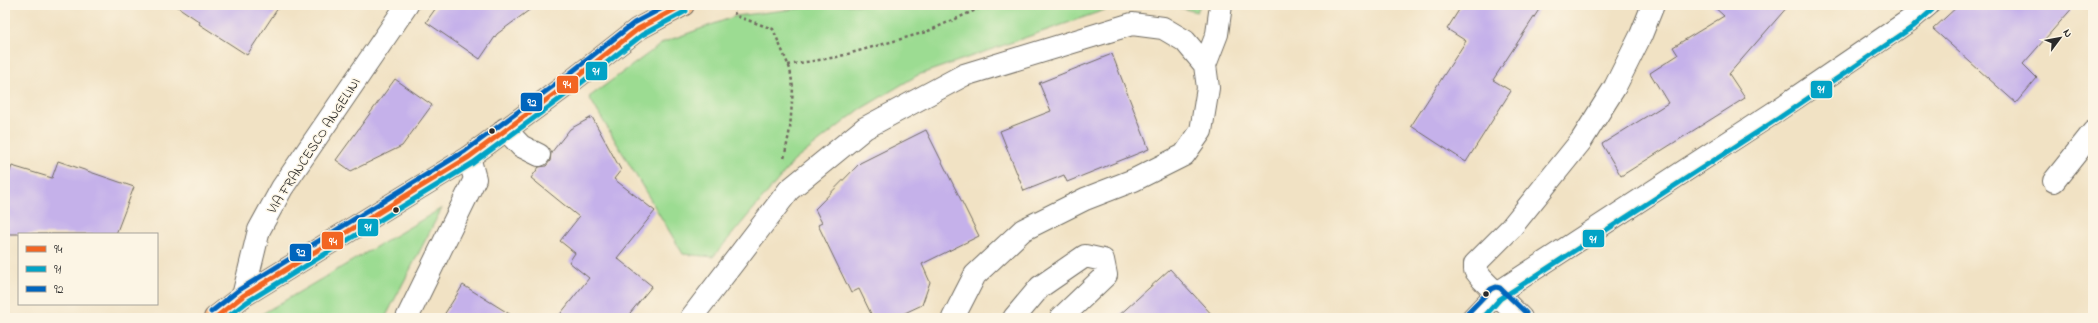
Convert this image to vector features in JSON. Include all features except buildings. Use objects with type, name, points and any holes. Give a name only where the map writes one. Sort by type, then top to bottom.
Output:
[{"type":"main road","points":[[215,318],[243,296],[469,157],[568,84],[638,29],[683,5]]},
{"type":"street","name":"VIA FRANCESCO ANGELINI","points":[[243,296],[259,230],[282,188],[407,5]]},
{"type":"street","points":[[952,318],[975,275],[1023,230],[1085,199],[1134,180],[1184,155],[1201,131],[1208,88],[1205,65],[1217,34],[1221,5]]},
{"type":"street","points":[[1521,318],[1496,294],[1475,270],[1475,264],[1510,229],[1581,141],[1615,87],[1641,35],[1653,5]]},
{"type":"street","points":[[1473,318],[1496,294],[1775,112],[1910,20],[1928,5]]},
{"type":"street","points":[[691,318],[789,190],[865,128],[964,75],[1132,24],[1163,28],[1185,41],[1205,65]]},
{"type":"street","points":[[505,129],[521,146],[539,155]]},
{"type":"street","points":[[2054,181],[2093,132]]},
{"type":"street","points":[[407,318],[475,179],[469,157]]},
{"type":"street","points":[[1014,318],[1040,286],[1085,256],[1103,260],[1106,275],[1061,318]]},
{"type":"path","points":[[788,65],[837,57],[926,32],[987,5]]},
{"type":"path","points":[[734,12],[736,16],[774,28],[788,65],[793,88],[790,129]]},
{"type":"green space","points":[[828,5],[1119,5],[918,75],[859,110],[794,161],[713,257],[683,254],[589,97],[664,42],[736,16]]},
{"type":"green space","points":[[1169,5],[1200,5],[1197,12]]},
{"type":"green space","points":[[442,208],[385,318],[255,318]]},
{"type":"transit line","name":"92","points":[[211,312],[239,290],[465,151],[564,78],[634,23],[668,5]]},
{"type":"transit line","name":"94","points":[[215,318],[243,296],[469,157],[568,84],[638,29],[683,5]]},
{"type":"transit line","name":"91","points":[[1483,318],[1500,299],[1779,118],[1914,26],[1932,10]]},
{"type":"transit line","name":"91","points":[[226,318],[247,302],[473,163],[572,90],[642,35],[686,11]]},
{"type":"transit line","name":"92","points":[[1468,313],[1491,289],[1496,287],[1500,288],[1526,313]]}]
